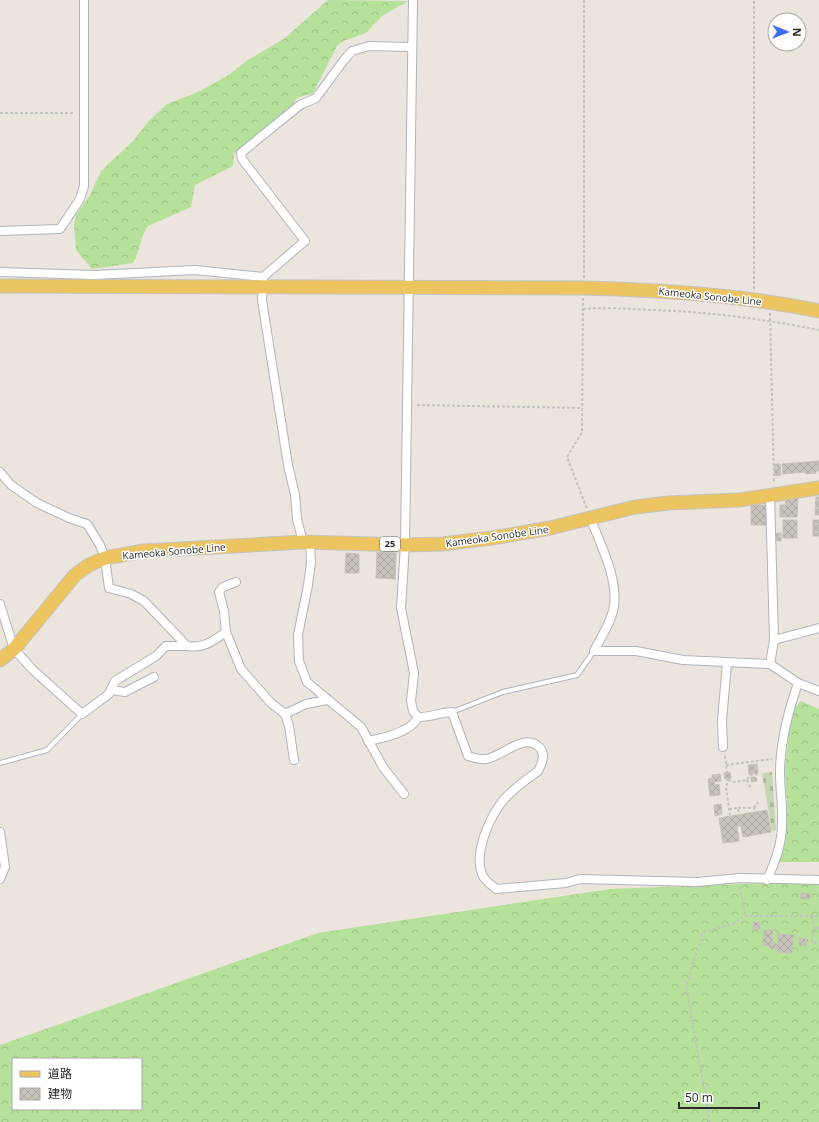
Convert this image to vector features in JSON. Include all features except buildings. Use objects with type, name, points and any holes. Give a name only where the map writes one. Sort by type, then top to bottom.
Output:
[{"type":"main road","name":"Kameoka Sonobe Line","points":[[0,286],[263,282],[408,287],[662,290],[771,302],[819,310]]},
{"type":"main road","name":"Kameoka Sonobe Line","points":[[0,660],[14,649],[75,575],[89,565],[105,558],[144,551],[307,542],[405,545],[442,544],[492,538],[550,528],[635,507],[668,503],[739,500],[819,488]]},
{"type":"street","points":[[0,231],[60,229],[80,199],[84,186],[84,0]]},
{"type":"street","points":[[413,0],[411,47],[405,545],[401,608],[414,673],[411,702],[413,711],[418,717],[423,718],[442,712],[452,712],[468,756],[475,759],[487,759],[524,742],[537,745],[542,750],[542,764],[538,771],[499,805],[484,834],[480,864],[481,869],[488,883],[496,889],[566,883],[580,879],[698,882],[739,878],[767,880],[819,880]]},
{"type":"street","points":[[404,794],[383,767],[361,727],[307,682],[299,661],[298,635],[308,585],[310,564],[307,542],[297,519],[295,495],[288,465],[262,300],[263,282],[305,241],[242,159],[241,153],[300,105],[316,98],[352,51],[369,46],[411,47]]},
{"type":"street","points":[[0,272],[94,275],[195,270],[263,282]]},
{"type":"street","points":[[0,472],[11,485],[37,503],[69,518],[87,524],[100,544],[105,558],[109,588],[131,594],[144,601],[187,646]]},
{"type":"street","points":[[770,664],[774,640],[772,494]]},
{"type":"street","points":[[590,517],[610,571],[614,591],[614,606],[610,619],[594,651],[636,651],[683,660],[770,664],[798,684],[819,691]]},
{"type":"street","points":[[236,582],[223,587],[219,592],[224,611],[226,632],[241,669],[284,714],[289,726],[294,760]]},
{"type":"street","points":[[0,604],[14,649],[33,670],[82,714],[109,694],[115,681],[156,656],[166,646],[195,647],[206,645],[226,632]]},
{"type":"street","points":[[774,640],[819,628]]},
{"type":"street","points":[[723,746],[722,721],[727,663]]},
{"type":"street","points":[[111,690],[125,692],[154,677]]},
{"type":"street","points":[[767,880],[778,851],[782,825],[780,772],[781,758],[789,710],[798,684]]},
{"type":"street","points":[[284,714],[306,704],[327,700]]},
{"type":"street","points":[[368,741],[394,735],[416,723],[418,717]]},
{"type":"street","points":[[0,832],[5,867],[0,879]]},
{"type":"lane","points":[[452,712],[504,692],[577,675],[594,651]]},
{"type":"lane","points":[[0,763],[47,750],[82,714]]},
{"type":"path","points":[[584,0],[584,288],[582,432],[567,457],[590,517]]},
{"type":"path","points":[[754,0],[754,300]]},
{"type":"path","points":[[0,113],[84,112]]},
{"type":"path","points":[[771,302],[772,494]]},
{"type":"path","points":[[583,309],[604,308],[700,312],[770,321],[819,330]]},
{"type":"path","points":[[407,405],[582,408]]},
{"type":"path","points":[[727,772],[726,764],[781,758]]},
{"type":"path","points":[[730,815],[726,788],[728,779],[734,782],[747,780],[750,775],[760,774]]},
{"type":"path","points":[[747,780],[752,790]]},
{"type":"path","points":[[754,808],[758,802]]},
{"type":"path","points":[[738,808],[739,814]]},
{"type":"path","points":[[729,809],[754,808]]},
{"type":"path","points":[[739,878],[745,916]]},
{"type":"path","points":[[710,1122],[686,986],[703,932],[733,924],[745,916],[819,916]]},
{"type":"path","points":[[812,916],[815,930]]},
{"type":"path","points":[[817,943],[812,942],[812,935],[819,927]]},
{"type":"green space","points":[[328,0],[408,1],[382,16],[366,33],[343,41],[337,46],[313,93],[297,98],[292,105],[234,154],[233,166],[195,185],[191,207],[148,226],[145,230],[133,263],[92,269],[76,250],[74,224],[76,215],[90,195],[101,171],[133,141],[148,122],[167,104],[198,92],[227,76],[248,60],[285,38]]},
{"type":"green space","points":[[801,701],[819,709],[819,862],[778,862],[785,840],[787,808],[785,767],[792,711]]},
{"type":"green space","points":[[772,772],[776,830],[772,831],[762,773]]},
{"type":"green space","points":[[762,883],[819,883],[819,1122],[0,1122],[0,1045],[318,933],[610,889]]}]
